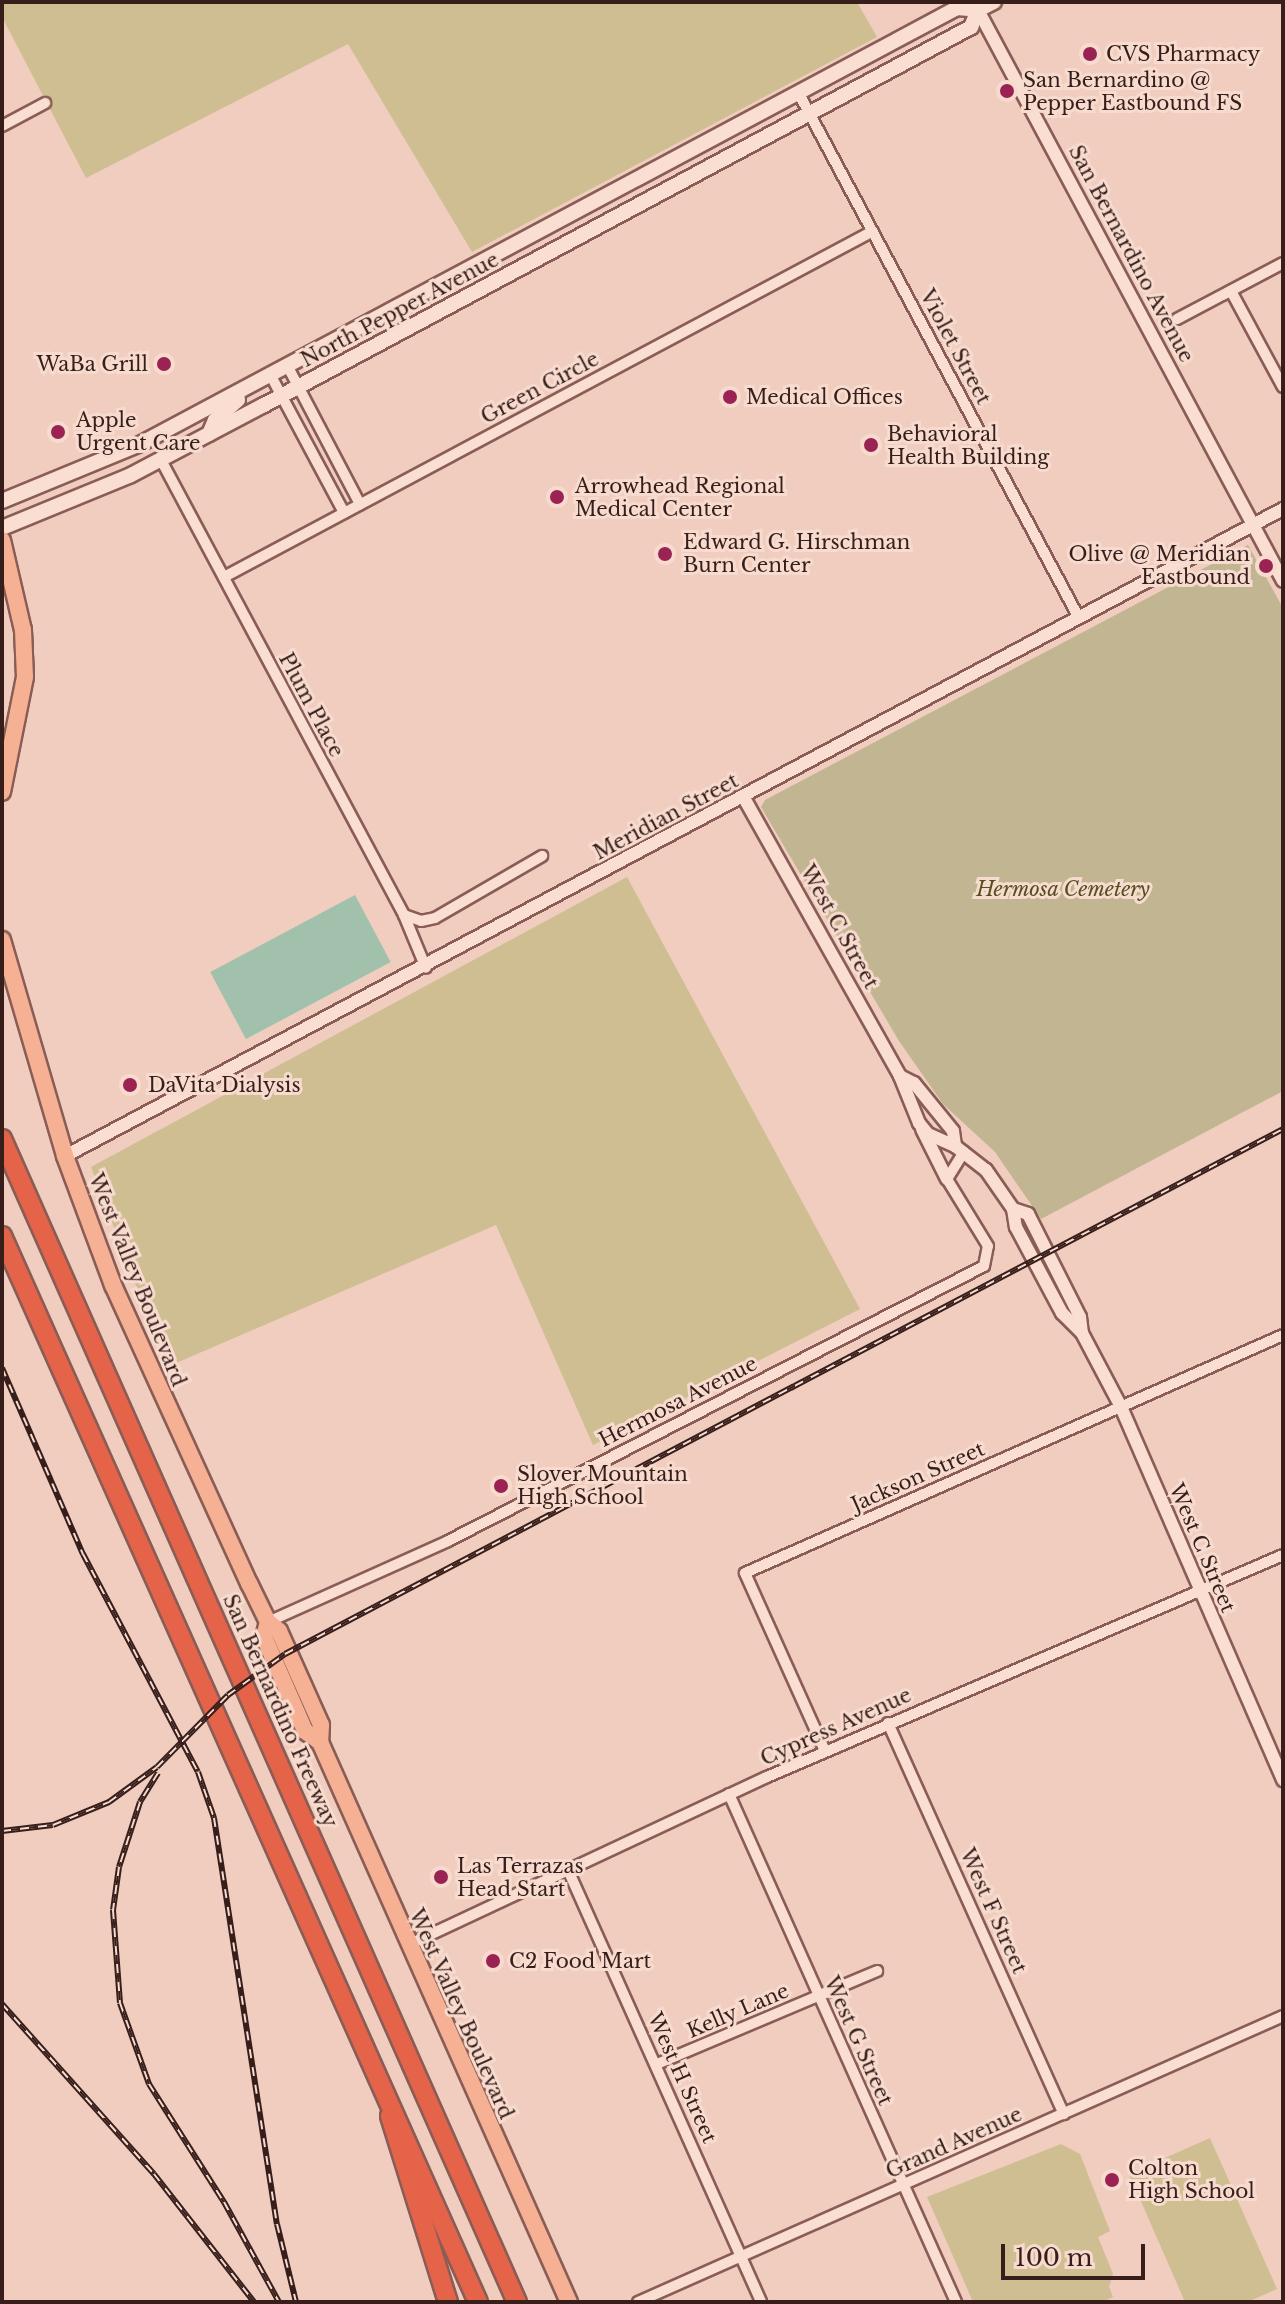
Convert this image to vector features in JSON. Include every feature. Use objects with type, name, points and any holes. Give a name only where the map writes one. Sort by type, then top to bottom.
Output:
[{"type":"highway","points":[[2,1123],[10,1156]]},
{"type":"highway","name":"San Bernardino Freeway","points":[[2,1139],[517,2302]]},
{"type":"highway","points":[[2,1236],[478,2302]]},
{"type":"highway","points":[[2,1243],[16,1267]]},
{"type":"highway","points":[[387,2094],[395,2142],[448,2302]]},
{"type":"main road","points":[[976,6],[994,2]]},
{"type":"main road","name":"North Pepper Avenue","points":[[2,501],[125,451],[288,367],[957,8],[976,6],[971,27],[810,114],[161,460],[2,528]]},
{"type":"main road","points":[[209,434],[238,400],[237,394]]},
{"type":"main road","points":[[2,540],[23,630],[25,677],[2,792]]},
{"type":"main road","name":"West Valley Boulevard","points":[[2,940],[65,1156],[113,1285],[268,1622],[264,1637],[305,1731],[320,1742],[569,2302]]},
{"type":"street","name":"San Bernardino Avenue","points":[[976,6],[1283,581]]},
{"type":"street","name":"Violet Street","points":[[799,94],[1079,618]]},
{"type":"street","points":[[2,126],[45,103]]},
{"type":"street","name":"Green Circle","points":[[224,577],[873,231]]},
{"type":"street","points":[[1177,319],[1283,263]]},
{"type":"street","points":[[1231,291],[1283,387]]},
{"type":"street","points":[[288,367],[360,504]]},
{"type":"street","points":[[271,376],[344,513]]},
{"type":"street","name":"Plum Place","points":[[161,460],[404,915],[426,968]]},
{"type":"street","name":"Meridian Street","points":[[65,1156],[426,968],[1283,509]]},
{"type":"street","name":"West C Street","points":[[744,798],[900,1076],[919,1123],[928,1134],[960,1149],[986,1170],[1013,1209],[1016,1227],[1062,1313],[1082,1333],[1121,1407],[1198,1592],[1283,1780]]},
{"type":"street","points":[[404,915],[421,921],[435,918],[542,856]]},
{"type":"street","name":"West C Street","points":[[900,1076],[924,1095],[953,1131],[960,1149]]},
{"type":"street","points":[[919,1123],[947,1179]]},
{"type":"street","points":[[947,1179],[960,1149]]},
{"type":"street","name":"Hermosa Avenue","points":[[268,1622],[448,1541],[984,1266],[988,1246],[947,1179]]},
{"type":"street","name":"Jackson Street","points":[[825,1751],[745,1573],[1283,1335]]},
{"type":"street","name":"Cypress Avenue","points":[[408,1945],[825,1751],[1283,1555]]},
{"type":"street","name":"West F Street","points":[[888,1723],[1064,2114]]},
{"type":"street","name":"West G Street","points":[[729,1794],[956,2302]]},
{"type":"street","name":"West H Street","points":[[568,1870],[761,2302]]},
{"type":"street","name":"Kelly Lane","points":[[657,2064],[877,1971]]},
{"type":"street","name":"Grand Avenue","points":[[638,2302],[1283,2016]]},
{"type":"shaded area","points":[[2,2],[857,2],[877,37],[472,252],[348,44],[86,178],[2,17]]},
{"type":"shaded area","points":[[627,877],[860,1309],[593,1445],[496,1225],[167,1367],[91,1167]]},
{"type":"shaded area","points":[[355,895],[391,962],[246,1039],[210,972]]},
{"type":"shaded area","points":[[1210,2138],[1277,2289],[1247,2302],[1185,2302],[1129,2174]]},
{"type":"shaded area","points":[[1061,2144],[1080,2154],[1110,2231],[1098,2237],[1113,2274],[1109,2287],[1113,2297],[1102,2302],[973,2302],[927,2197]]},
{"type":"green space","name":"Hermosa Cemetery","points":[[1248,545],[1283,608],[1283,1091],[1041,1219],[995,1152],[943,1104],[899,1041],[761,807],[765,800]]},
{"type":"railway","points":[[2,1831],[53,1825],[109,1802],[157,1767],[228,1695],[285,1654],[1283,1129]]},
{"type":"railway","points":[[2,1368],[83,1554],[198,1772],[214,1818],[277,2224],[296,2302]]},
{"type":"railway","points":[[158,1773],[140,1802],[119,1867],[113,1910],[120,2003],[149,2084],[224,2202],[279,2302]]},
{"type":"railway","points":[[2,2004],[154,2174],[254,2302]]},
{"type":"place","name":"CVS Pharmacy","points":[[1090,54]]},
{"type":"place","name":"San Bernardino @ Pepper Eastbound FS","points":[[1007,91]]},
{"type":"place","name":"WaBa Grill","points":[[164,364]]},
{"type":"place","name":"Medical Offices","points":[[730,397]]},
{"type":"place","name":"Apple Urgent Care","points":[[58,432]]},
{"type":"place","name":"Behavioral Health Building","points":[[871,445]]},
{"type":"place","name":"Arrowhead Regional Medical Center","points":[[557,497]]},
{"type":"place","name":"Edward G. Hirschman Burn Center","points":[[665,554]]},
{"type":"place","name":"Olive @ Meridian Eastbound","points":[[1266,566]]},
{"type":"place","name":"DaVita Dialysis","points":[[130,1085]]},
{"type":"place","name":"Slover Mountain High School","points":[[501,1486]]},
{"type":"place","name":"Las Terrazas Head Start","points":[[441,1877]]},
{"type":"place","name":"C2 Food Mart","points":[[493,1961]]},
{"type":"place","name":"Colton High School","points":[[1112,2180]]}]
